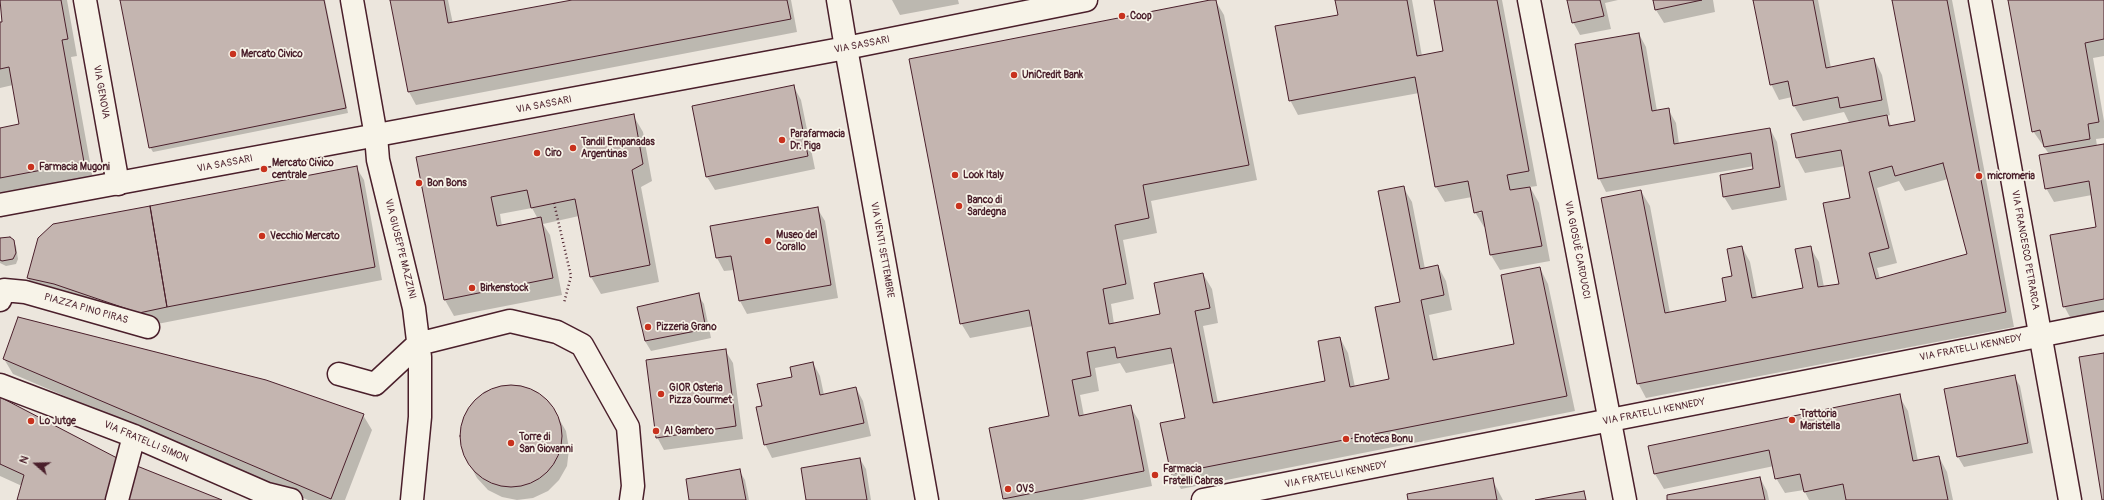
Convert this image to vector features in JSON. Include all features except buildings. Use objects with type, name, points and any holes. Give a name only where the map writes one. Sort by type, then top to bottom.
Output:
[{"type":"street","name":"VIA GENOVA","points":[[85,0],[118,184]]},
{"type":"street","name":"VIA GIUSEPPE MAZZINI","points":[[352,0],[376,136],[378,160],[414,308],[418,344],[420,417],[412,500]]},
{"type":"street","name":"VIA VENTI SETTEMBRE","points":[[838,0],[927,500]]},
{"type":"street","name":"VIA SASSARI","points":[[0,205],[846,48],[1086,0]]},
{"type":"street","name":"VIA GIOSUÈ CARDUCCI","points":[[1529,0],[1625,500]]},
{"type":"street","name":"VIA FRANCESCO PETRARCA","points":[[1980,0],[2070,500]]},
{"type":"street","name":"PIAZZA PINO PIRAS","points":[[0,300],[4,290],[25,292],[148,327]]},
{"type":"street","points":[[339,374],[375,384],[418,344],[510,320],[557,332],[582,345],[628,427],[633,486],[631,500]]},
{"type":"street","name":"VIA FRATELLI KENNEDY","points":[[1203,500],[1610,421],[2040,334],[2104,323]]},
{"type":"street","name":"VIA FRATELLI SIMON","points":[[0,385],[134,436],[265,497],[291,500]]},
{"type":"street","points":[[118,500],[134,436]]},
{"type":"path","points":[[554,203],[572,276],[557,332]]},
{"type":"place","name":"Coop","points":[[1122,16]]},
{"type":"place","name":"Mercato Civico","points":[[233,54]]},
{"type":"place","name":"UniCredit Bank","points":[[1014,75]]},
{"type":"place","name":"Parafarmacia Dr. Piga","points":[[782,140]]},
{"type":"place","name":"Tandil Empanadas Argentinas","points":[[573,148]]},
{"type":"place","name":"Ciro","points":[[537,153]]},
{"type":"place","name":"Farmacia Mugoni","points":[[31,167]]},
{"type":"place","name":"Mercato Civico centrale","points":[[264,169]]},
{"type":"place","name":"Look Italy","points":[[955,175]]},
{"type":"place","name":"micromeria","points":[[1979,176]]},
{"type":"place","name":"Bon Bons","points":[[419,183]]},
{"type":"place","name":"Banco di Sardegna","points":[[959,206]]},
{"type":"place","name":"Vecchio Mercato","points":[[262,236]]},
{"type":"place","name":"Museo del Corallo","points":[[768,241]]},
{"type":"place","name":"Birkenstock","points":[[472,288]]},
{"type":"place","name":"Pizzeria Grano","points":[[648,327]]},
{"type":"place","name":"GIOR Osteria Pizza Gourmet","points":[[661,394]]},
{"type":"place","name":"Trattoria Maristella","points":[[1792,420]]},
{"type":"place","name":"Lo Jutge","points":[[31,421]]},
{"type":"place","name":"Al Gambero","points":[[656,431]]},
{"type":"place","name":"Enoteca Bonu","points":[[1346,439]]},
{"type":"place","name":"Torre di San Giovanni","points":[[511,443]]},
{"type":"place","name":"Farmacia Fratelli Cabras","points":[[1155,475]]},
{"type":"place","name":"OVS","points":[[1008,489]]}]
